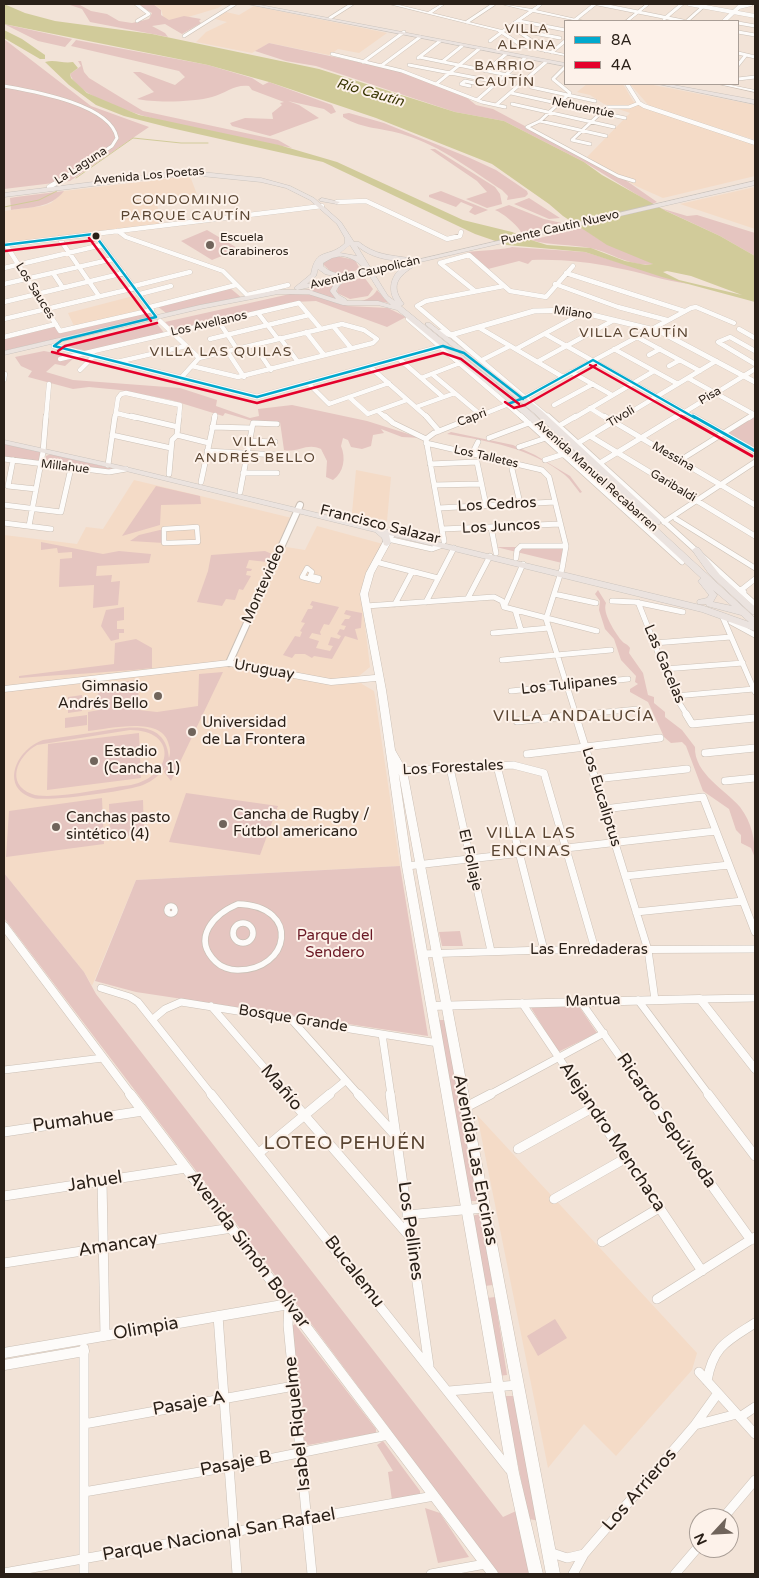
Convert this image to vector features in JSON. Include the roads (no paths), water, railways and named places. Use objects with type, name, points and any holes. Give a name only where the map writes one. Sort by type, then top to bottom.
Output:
[{"type":"main road","points":[[249,4],[331,19]]},
{"type":"main road","points":[[261,4],[564,65]]},
{"type":"main road","points":[[391,4],[502,32],[521,44],[564,55]]},
{"type":"main road","points":[[429,13],[443,4]]},
{"type":"main road","points":[[503,4],[575,20]]},
{"type":"main road","points":[[502,32],[541,4]]},
{"type":"main road","points":[[628,20],[648,4]]},
{"type":"main road","points":[[403,33],[547,61]]},
{"type":"main road","points":[[673,85],[755,101]]},
{"type":"main road","points":[[682,85],[755,101]]},
{"type":"main road","points":[[728,85],[755,91]]},
{"type":"main road","name":"Avenida Los Poetas","points":[[4,193],[168,172],[216,171],[247,174],[280,181],[304,190],[322,203],[335,217],[368,272]]},
{"type":"main road","points":[[147,180],[187,174]]},
{"type":"main road","name":"Avenida Los Poetas","points":[[4,193],[187,174],[227,175],[262,180],[295,191],[322,203]]},
{"type":"main road","name":"Puente Cautín Nuevo","points":[[452,253],[755,183]]},
{"type":"main road","points":[[72,187],[106,184]]},
{"type":"main road","points":[[322,203],[337,202]]},
{"type":"main road","points":[[333,209],[332,206],[337,202]]},
{"type":"main road","points":[[322,203],[333,209],[357,243],[368,272]]},
{"type":"main road","points":[[289,287],[311,279],[315,273],[316,261],[343,248],[348,243],[348,238]]},
{"type":"main road","points":[[357,243],[370,252],[389,258],[433,257]]},
{"type":"main road","name":"Avenida Caupolicán","points":[[4,353],[278,292],[289,287],[351,276],[452,253]]},
{"type":"main road","points":[[351,276],[327,273],[320,267],[320,262],[326,258],[341,255],[352,256],[362,262]]},
{"type":"main road","points":[[401,304],[392,290],[395,277],[410,266],[433,257]]},
{"type":"main road","name":"Avenida Manuel Recabarren","points":[[368,272],[386,297],[441,346],[575,442],[714,578],[739,618],[755,623]]},
{"type":"main road","name":"Avenida Manuel Recabarren","points":[[368,272],[401,304],[465,350],[518,401],[550,437],[755,614]]},
{"type":"main road","points":[[351,276],[334,288],[335,294],[338,297],[351,301],[367,299],[374,294],[376,285]]},
{"type":"main road","points":[[278,292],[309,292],[346,303],[382,304],[410,318]]},
{"type":"main road","name":"Avenida Caupolicán","points":[[158,319],[248,296],[278,292]]},
{"type":"main road","points":[[4,358],[158,319]]},
{"type":"main road","points":[[432,327],[465,350]]},
{"type":"main road","points":[[432,327],[441,346],[465,350]]},
{"type":"main road","points":[[35,346],[54,346],[62,340]]},
{"type":"main road","points":[[559,426],[575,442]]},
{"type":"main road","name":"Francisco Salazar","points":[[4,437],[43,448]]},
{"type":"main road","points":[[550,437],[564,454]]},
{"type":"main road","name":"Francisco Salazar","points":[[4,442],[43,448],[169,474],[378,530],[386,537],[444,543],[701,602],[739,618],[755,628]]},
{"type":"main road","name":"Francisco Salazar","points":[[108,462],[126,469],[299,508],[390,536]]},
{"type":"main road","name":"Avenida Las Encinas","points":[[384,704],[386,695],[376,661],[366,606],[366,584],[390,536]]},
{"type":"main road","name":"Francisco Salazar","points":[[444,543],[454,548],[493,555]]},
{"type":"main road","points":[[696,550],[714,578]]},
{"type":"main road","points":[[682,562],[714,578]]},
{"type":"main road","points":[[682,562],[713,593],[710,600],[701,602]]},
{"type":"main road","name":"Francisco Salazar","points":[[562,571],[683,608],[739,618],[755,614]]},
{"type":"main road","points":[[362,680],[372,672],[376,661]]},
{"type":"main road","name":"Uruguay","points":[[4,689],[229,663],[331,682],[381,677]]},
{"type":"main road","name":"Avenida Las Encinas","points":[[381,677],[392,771],[422,954],[513,1473],[536,1574]]},
{"type":"main road","name":"Uruguay","points":[[4,684],[68,678],[89,679]]},
{"type":"main road","points":[[362,680],[374,684],[382,690]]},
{"type":"main road","name":"Avenida Las Encinas","points":[[390,749],[403,771],[553,1574]]},
{"type":"street","points":[[136,4],[149,14],[147,18],[137,21]]},
{"type":"street","points":[[184,36],[234,4]]},
{"type":"street","points":[[331,19],[352,4]]},
{"type":"street","points":[[467,22],[494,4]]},
{"type":"street","points":[[575,20],[596,4],[679,20]]},
{"type":"street","points":[[663,20],[682,4]]},
{"type":"street","points":[[689,4],[705,5],[755,16]]},
{"type":"street","points":[[727,20],[739,7],[755,4]]},
{"type":"street","points":[[686,20],[705,5]]},
{"type":"street","points":[[519,21],[564,30]]},
{"type":"street","points":[[739,23],[755,26]]},
{"type":"street","points":[[546,51],[518,30],[560,38]]},
{"type":"street","points":[[522,34],[526,31]]},
{"type":"street","points":[[490,41],[502,32]]},
{"type":"street","points":[[739,32],[755,35]]},
{"type":"street","points":[[363,62],[403,33]]},
{"type":"street","points":[[381,66],[420,37]]},
{"type":"street","points":[[402,70],[440,41]]},
{"type":"street","points":[[532,41],[550,44]]},
{"type":"street","points":[[552,52],[564,43]]},
{"type":"street","points":[[442,62],[462,46]]},
{"type":"street","points":[[436,84],[480,48]]},
{"type":"street","points":[[345,58],[352,52]]},
{"type":"street","points":[[332,54],[402,70],[477,100],[505,107]]},
{"type":"street","points":[[486,70],[506,54]]},
{"type":"street","points":[[739,54],[755,57]]},
{"type":"street","points":[[739,64],[746,55]]},
{"type":"street","points":[[419,57],[526,78]]},
{"type":"street","points":[[477,100],[525,58]]},
{"type":"street","points":[[496,105],[547,61]]},
{"type":"street","points":[[409,64],[497,82]]},
{"type":"street","points":[[564,66],[553,79],[570,93],[568,95]]},
{"type":"street","points":[[739,79],[755,77]]},
{"type":"street","name":"La Laguna","points":[[4,81],[22,89]]},
{"type":"street","points":[[628,85],[639,102],[651,109],[755,143]]},
{"type":"street","name":"La Laguna","points":[[4,86],[61,97],[84,107],[116,134],[116,140],[112,146],[49,187]]},
{"type":"street","points":[[461,94],[470,86]]},
{"type":"street","points":[[531,87],[596,101]]},
{"type":"street","name":"Nehuentúe","points":[[511,93],[626,118]]},
{"type":"street","points":[[568,95],[540,121],[527,127],[618,176],[634,181]]},
{"type":"street","points":[[590,144],[572,140],[607,107],[628,107],[639,102]]},
{"type":"street","points":[[512,104],[614,127]]},
{"type":"street","points":[[540,121],[606,136]]},
{"type":"street","points":[[337,202],[366,201],[447,239],[454,239],[460,236],[461,232]]},
{"type":"street","points":[[7,244],[322,203]]},
{"type":"street","points":[[118,231],[126,236],[223,271],[248,296],[289,287]]},
{"type":"street","points":[[94,234],[158,319],[199,358]]},
{"type":"street","points":[[60,238],[99,296]]},
{"type":"street","name":"Los Sauces","points":[[7,244],[13,248],[10,250],[60,331],[151,308]]},
{"type":"street","points":[[4,268],[102,245]]},
{"type":"street","points":[[4,252],[10,250]]},
{"type":"street","points":[[504,286],[475,291],[440,263],[469,255],[504,286],[515,293],[546,297],[555,284],[573,266]]},
{"type":"street","points":[[4,284],[113,259]]},
{"type":"street","points":[[4,319],[190,272]]},
{"type":"street","points":[[53,273],[63,288]]},
{"type":"street","points":[[4,302],[124,273]]},
{"type":"street","points":[[566,273],[684,311],[696,307],[734,323]]},
{"type":"street","points":[[555,284],[618,307],[667,320]]},
{"type":"street","points":[[151,308],[236,285]]},
{"type":"street","points":[[140,294],[171,286]]},
{"type":"street","name":"Avenida Manuel Recabarren","points":[[475,291],[422,302],[417,306],[419,310],[452,335],[465,350],[482,360],[518,401],[529,423],[550,437]]},
{"type":"street","name":"Los Avellanos","points":[[60,359],[299,303],[309,315]]},
{"type":"street","name":"Milano","points":[[452,335],[539,310],[561,309],[652,329],[755,382]]},
{"type":"street","name":"Capri","points":[[426,441],[439,431],[518,401],[684,311]]},
{"type":"street","name":"Avenida Manuel Recabarren","points":[[401,312],[460,364],[559,426]]},
{"type":"street","points":[[258,313],[298,362]]},
{"type":"street","points":[[516,349],[583,313]]},
{"type":"street","points":[[210,339],[309,315],[321,329]]},
{"type":"street","points":[[537,362],[614,320]]},
{"type":"street","points":[[219,322],[238,349]]},
{"type":"street","points":[[4,337],[56,324]]},
{"type":"street","points":[[180,379],[199,358],[342,324],[371,334],[376,341],[244,376],[235,377],[192,366]]},
{"type":"street","points":[[333,326],[351,348]]},
{"type":"street","points":[[478,327],[563,377]]},
{"type":"street","points":[[739,329],[755,338]]},
{"type":"street","points":[[306,332],[324,355]]},
{"type":"street","points":[[441,332],[452,335]]},
{"type":"street","points":[[545,334],[755,451]]},
{"type":"street","points":[[637,337],[700,371]]},
{"type":"street","points":[[755,351],[730,337],[718,342],[755,364]]},
{"type":"street","points":[[254,345],[271,370]]},
{"type":"street","points":[[54,346],[257,397],[441,346]]},
{"type":"street","points":[[117,362],[186,346]]},
{"type":"street","points":[[482,360],[510,346]]},
{"type":"street","points":[[614,349],[678,384]]},
{"type":"street","points":[[649,355],[660,349]]},
{"type":"street","points":[[227,351],[244,376]]},
{"type":"street","points":[[80,370],[94,356]]},
{"type":"street","points":[[398,358],[443,397]]},
{"type":"street","points":[[670,366],[680,360]]},
{"type":"street","name":"Tivoli","points":[[575,442],[590,436],[716,361]]},
{"type":"street","points":[[421,378],[460,364]]},
{"type":"street","points":[[370,367],[434,423],[439,431]]},
{"type":"street","name":"Pisa","points":[[600,463],[755,369]]},
{"type":"street","points":[[559,426],[654,371]]},
{"type":"street","points":[[572,372],[612,395]]},
{"type":"street","points":[[4,380],[5,374]]},
{"type":"street","points":[[432,374],[481,415]]},
{"type":"street","points":[[688,378],[755,414]]},
{"type":"street","points":[[309,384],[329,404],[389,383]]},
{"type":"street","points":[[29,526],[43,448],[49,384]]},
{"type":"street","points":[[554,405],[593,384]]},
{"type":"street","points":[[416,407],[454,393]]},
{"type":"street","points":[[108,462],[121,394],[180,406],[177,435],[173,437],[171,448],[169,474]]},
{"type":"street","points":[[349,397],[368,414],[407,400]]},
{"type":"street","name":"Messina","points":[[590,408],[755,505]]},
{"type":"street","name":"Los Talletes","points":[[378,411],[392,423],[426,441],[546,472],[555,502]]},
{"type":"street","points":[[116,413],[178,427]]},
{"type":"street","points":[[680,461],[755,414]]},
{"type":"street","points":[[201,482],[214,415]]},
{"type":"street","points":[[434,423],[450,427]]},
{"type":"street","points":[[490,438],[529,423]]},
{"type":"street","points":[[212,427],[277,424]]},
{"type":"street","points":[[240,492],[252,426]]},
{"type":"street","points":[[112,435],[171,448]]},
{"type":"street","points":[[177,435],[209,443]]},
{"type":"street","name":"Garibaldi","points":[[590,436],[755,536]]},
{"type":"street","points":[[519,447],[550,437]]},
{"type":"street","points":[[249,441],[275,442]]},
{"type":"street","points":[[426,441],[444,543]]},
{"type":"street","points":[[472,454],[478,442]]},
{"type":"street","name":"Avenida Manuel Recabarren","points":[[575,442],[755,604]]},
{"type":"street","points":[[207,452],[278,455]]},
{"type":"street","points":[[545,460],[564,454]]},
{"type":"street","name":"Avenida Manuel Recabarren","points":[[564,454],[682,562]]},
{"type":"street","name":"Millahue","points":[[4,459],[112,473],[126,469]]},
{"type":"street","points":[[13,460],[8,486],[36,489]]},
{"type":"street","points":[[430,464],[477,462],[486,505]]},
{"type":"street","points":[[666,523],[755,462]]},
{"type":"street","points":[[722,486],[755,467]]},
{"type":"street","points":[[4,505],[61,512],[71,468]]},
{"type":"street","points":[[512,469],[520,503]]},
{"type":"street","points":[[243,473],[277,473]]},
{"type":"street","points":[[434,485],[481,484]]},
{"type":"street","points":[[546,618],[562,571],[566,546],[555,502]]},
{"type":"street","name":"Los Cedros","points":[[439,508],[555,502]]},
{"type":"street","points":[[666,523],[676,520],[699,502]]},
{"type":"street","name":"Montevideo","points":[[229,663],[264,581],[299,508]]},
{"type":"street","points":[[676,520],[755,568]]},
{"type":"street","points":[[4,523],[52,529]]},
{"type":"street","name":"Los Juncos","points":[[442,529],[560,524]]},
{"type":"street","points":[[197,527],[198,542],[164,543],[164,530],[197,527]]},
{"type":"street","points":[[468,598],[493,555],[491,527]]},
{"type":"street","name":"Francisco Salazar","points":[[390,536],[410,544],[432,549],[444,543]]},
{"type":"street","points":[[504,607],[520,561],[517,550],[521,546],[566,546]]},
{"type":"street","points":[[426,602],[454,548]]},
{"type":"street","points":[[376,562],[438,578]]},
{"type":"street","points":[[395,604],[412,572]]},
{"type":"street","points":[[755,579],[741,590],[755,599]]},
{"type":"street","points":[[554,594],[596,603]]},
{"type":"street","points":[[366,606],[494,597],[502,601],[504,607]]},
{"type":"street","name":"Francisco Salazar","points":[[612,601],[638,602],[683,608]]},
{"type":"street","name":"Las Gacelas","points":[[638,602],[675,696],[692,724],[755,718]]},
{"type":"street","points":[[504,607],[597,630]]},
{"type":"street","name":"Avenida Manuel Recabarren","points":[[683,608],[691,608],[723,618],[739,618],[755,635]]},
{"type":"street","points":[[514,610],[521,630]]},
{"type":"street","name":"Los Eucaliptus","points":[[546,618],[648,950],[655,1000]]},
{"type":"street","points":[[675,696],[755,690],[723,618]]},
{"type":"street","points":[[730,633],[739,618]]},
{"type":"street","points":[[493,634],[549,628]]},
{"type":"street","points":[[654,643],[730,633]]},
{"type":"street","points":[[502,660],[611,650]]},
{"type":"street","points":[[664,669],[743,663]]},
{"type":"street","name":"Los Tulipanes","points":[[511,691],[628,678]]},
{"type":"street","points":[[517,721],[638,709]]},
{"type":"street","points":[[527,754],[660,738]]},
{"type":"street","points":[[705,753],[755,748]]},
{"type":"street","name":"Los Forestales","points":[[392,771],[513,765],[523,770],[544,773],[566,848]]},
{"type":"street","points":[[497,766],[544,950]]},
{"type":"street","name":"El Follaje","points":[[450,768],[491,951]]},
{"type":"street","points":[[595,779],[687,769]]},
{"type":"street","points":[[725,781],[754,780]]},
{"type":"street","points":[[604,809],[702,796],[755,932]]},
{"type":"street","points":[[407,866],[716,831]]},
{"type":"street","points":[[566,848],[595,950]]},
{"type":"street","points":[[625,876],[729,865]]},
{"type":"street","points":[[636,912],[743,901]]},
{"type":"street","points":[[250,904],[263,907],[277,918],[281,927],[281,940],[271,959],[261,966],[246,970],[234,970],[220,965],[209,955],[205,947],[207,927],[217,914],[232,905],[250,904]]},
{"type":"street","name":"Avenida Simón Bolívar","points":[[4,926],[493,1574]]},
{"type":"street","name":"Las Enredaderas","points":[[422,954],[544,950],[755,948]]},
{"type":"street","name":"Bucalemu","points":[[101,988],[130,997],[138,1002],[513,1473]]},
{"type":"street","name":"Mantua","points":[[431,1006],[755,998]]},
{"type":"street","points":[[700,999],[755,1069]]},
{"type":"street","points":[[638,1000],[755,1156]]},
{"type":"street","name":"Bosque Grande","points":[[153,1020],[165,1009],[181,1002],[438,1043]]},
{"type":"street","name":"Ricardo Sepúlveda","points":[[581,1002],[753,1239]]},
{"type":"street","name":"Alejandro Menchaca","points":[[522,1003],[702,1271]]},
{"type":"street","name":"Mañío","points":[[211,1006],[411,1238]]},
{"type":"street","points":[[291,1019],[396,1136]]},
{"type":"street","points":[[466,1108],[604,1033]]},
{"type":"street","name":"Los Pellines","points":[[382,1034],[429,1368]]},
{"type":"street","points":[[4,1070],[103,1058]]},
{"type":"street","points":[[259,1153],[345,1081]]},
{"type":"street","points":[[518,1149],[592,1108]]},
{"type":"street","name":"Pumahue","points":[[4,1132],[143,1111]]},
{"type":"street","points":[[554,1199],[626,1158]]},
{"type":"street","name":"Jahuel","points":[[4,1196],[186,1168]]},
{"type":"street","points":[[102,1182],[105,1336]]},
{"type":"street","points":[[408,1215],[484,1208]]},
{"type":"street","points":[[602,1242],[659,1208]]},
{"type":"street","name":"Amancay","points":[[4,1263],[232,1228]]},
{"type":"street","points":[[657,1299],[753,1239]]},
{"type":"street","name":"Olimpia","points":[[4,1353],[289,1304]]},
{"type":"street","name":"Isabel Riquelme","points":[[289,1304],[288,1321],[312,1574]]},
{"type":"street","points":[[218,1316],[237,1574]]},
{"type":"street","points":[[707,1381],[711,1356],[717,1348],[755,1323]]},
{"type":"street","points":[[84,1340],[84,1574]]},
{"type":"street","points":[[4,1365],[84,1352]]},
{"type":"street","points":[[699,1372],[755,1434]]},
{"type":"street","points":[[448,1391],[517,1385]]},
{"type":"street","name":"Pasaje A","points":[[84,1424],[294,1386]]},
{"type":"street","name":"Los Arrieros","points":[[573,1574],[584,1554],[695,1425],[718,1393]]},
{"type":"street","points":[[695,1425],[739,1416],[755,1407]]},
{"type":"street","name":"Pasaje B","points":[[84,1492],[229,1467],[388,1434]]},
{"type":"street","points":[[731,1508],[755,1480]]},
{"type":"street","name":"Parque Nacional San Rafael","points":[[4,1573],[434,1496]]},
{"type":"street","points":[[550,1552],[567,1558],[584,1554]]},
{"type":"street","points":[[675,1574],[689,1558]]},
{"type":"street","points":[[431,1574],[461,1572],[485,1564]]},
{"type":"water","name":"Río Cautín","points":[[4,4],[25,13],[55,21],[152,34],[319,69],[455,112],[504,121],[584,162],[602,175],[666,211],[720,236],[755,256],[755,302],[662,277],[585,252],[507,245],[475,234],[323,162],[124,116],[96,105],[69,85],[45,62],[73,62],[78,68],[70,74],[71,78],[87,93],[139,115],[279,145],[337,162],[463,220],[512,232],[547,245],[591,248],[625,261],[646,265],[653,264],[607,245],[563,216],[492,164],[376,118],[269,82],[208,65],[4,24]],"holes":[[[667,271],[691,276],[742,295],[679,280],[663,272]]]},
{"type":"water","points":[[4,30],[22,39],[45,55],[45,59],[40,59],[4,38]]},
{"type":"waterway","points":[[76,178],[133,138],[181,143],[208,143]]},
{"type":"waterway","points":[[4,207],[39,200],[57,191]]},
{"type":"place","name":"Escuela Carabineros","points":[[210,245]]},
{"type":"place","name":"Gimnasio Andrés Bello","points":[[158,696]]},
{"type":"place","name":"Universidad de La Frontera","points":[[192,732]]},
{"type":"place","name":"Estadio (Cancha 1)","points":[[94,761]]},
{"type":"place","name":"Cancha de Rugby / Fútbol americano","points":[[223,824]]},
{"type":"place","name":"Canchas pasto sintético (4)","points":[[56,827]]},
{"type":"district","name":"VILLA ALPINA","points":[[527,38]]},
{"type":"district","name":"BARRIO CAUTÍN","points":[[505,74]]},
{"type":"district","name":"CONDOMINIO PARQUE CAUTÍN","points":[[186,208]]},
{"type":"district","name":"VILLA CAUTÍN","points":[[634,333]]},
{"type":"district","name":"VILLA LAS QUILAS","points":[[221,352]]},
{"type":"district","name":"VILLA ANDRÉS BELLO","points":[[255,450]]},
{"type":"district","name":"VILLA ANDALUCÍA","points":[[574,717]]},
{"type":"district","name":"VILLA LAS ENCINAS","points":[[531,843]]},
{"type":"district","name":"LOTEO PEHUÉN","points":[[345,1144]]},
{"type":"park label","name":"Parque del Sendero","points":[[335,944]]}]
